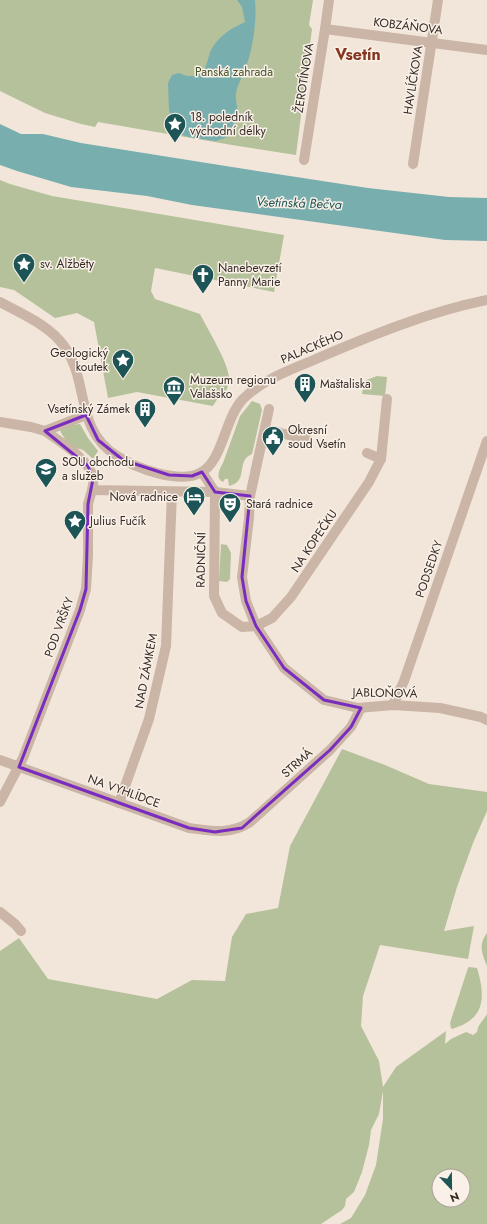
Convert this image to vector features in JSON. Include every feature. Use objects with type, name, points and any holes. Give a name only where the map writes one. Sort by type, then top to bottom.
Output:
[{"type":"street","name":"ŽEROTÍNOVA","points":[[304,160],[329,0]]},
{"type":"street","name":"HAVLÍČKOVA","points":[[414,164],[438,0]]},
{"type":"street","name":"KOBZÁŇOVA","points":[[325,29],[487,50]]},
{"type":"street","name":"PALACKÉHO","points":[[202,472],[216,457],[235,410],[243,399],[259,386],[286,372],[389,329],[438,312],[487,300]]},
{"type":"street","points":[[0,302],[42,326],[53,334],[65,347],[76,369],[86,415],[93,432],[102,444],[111,452],[123,460],[140,467],[169,475],[192,476],[202,472],[215,492]]},
{"type":"street","name":"NA KOPEČKU","points":[[256,626],[272,618],[291,597],[369,482],[381,459],[387,399]]},
{"type":"street","name":"JABLOŇOVÁ","points":[[269,409],[269,430],[250,496],[242,577],[246,601],[256,626],[284,668],[324,700],[361,708],[393,705],[440,708],[481,717],[487,720]]},
{"type":"street","points":[[0,422],[45,431],[86,415]]},
{"type":"street","name":"POD VRŠKY","points":[[0,802],[24,758],[80,610],[86,589],[88,556],[88,504],[92,490],[92,474],[88,466],[75,454],[45,431]]},
{"type":"street","points":[[285,434],[307,439]]},
{"type":"street","name":"PODSEDKY","points":[[393,705],[404,681],[487,441]]},
{"type":"street","points":[[367,453],[381,459]]},
{"type":"street","points":[[92,490],[215,492],[250,496]]},
{"type":"street","name":"NAD ZÁMKEM","points":[[119,803],[150,719],[166,646],[172,492]]},
{"type":"street","name":"RADNIČNÍ","points":[[215,492],[214,596],[222,613],[242,627],[256,626]]},
{"type":"street","name":"STRMÁ","points":[[242,828],[262,813],[330,750],[351,728],[361,708]]},
{"type":"street","name":"NA VYHLÍDCE","points":[[0,760],[189,828],[215,832],[242,828]]},
{"type":"street","points":[[0,912],[21,931]]},
{"type":"highlighted area","points":[[86,415],[98,440],[123,460],[169,475],[192,476],[202,472],[215,492],[250,496],[242,577],[246,601],[256,626],[284,668],[324,700],[361,708],[351,727],[330,750],[242,828],[215,832],[189,828],[19,767],[80,610],[86,589],[88,504],[93,479],[88,466],[45,431]]},
{"type":"green space","name":"Panská zahrada","points":[[0,0],[313,0],[309,25],[312,29],[296,155],[98,122],[95,127],[81,124],[45,113],[0,91]]},
{"type":"green space","points":[[0,180],[52,196],[284,235],[274,292],[155,268],[151,291],[155,299],[200,314],[228,370],[229,379],[225,395],[218,398],[213,406],[137,392],[108,398],[94,322],[77,313],[55,318],[14,290],[0,287]]},
{"type":"green space","points":[[377,376],[387,377],[385,396],[362,394],[364,381]]},
{"type":"green space","points":[[252,401],[260,404],[262,410],[252,454],[244,461],[238,481],[229,486],[228,479],[225,479],[223,482],[219,478],[219,471],[240,416]]},
{"type":"green space","points":[[80,424],[98,451],[93,459],[83,450],[72,447],[60,431],[65,426]]},
{"type":"green space","points":[[221,544],[227,545],[231,553],[230,579],[227,582],[219,581]]},
{"type":"green space","points":[[342,749],[385,765],[429,784],[487,792],[487,811],[473,843],[457,887],[444,931],[474,926],[468,959],[380,945],[363,996],[361,1026],[379,1061],[383,1087],[396,1067],[446,1031],[445,1044],[451,1039],[466,1032],[473,1035],[477,1032],[487,1014],[487,1224],[340,1224],[351,1218],[365,1195],[376,1165],[383,1119],[383,1091],[379,1114],[371,1130],[362,1172],[354,1192],[346,1199],[345,1206],[342,1210],[321,1224],[0,1224],[0,951],[19,938],[48,979],[157,999],[192,980],[225,981],[232,937],[246,914],[278,908],[290,846]]},
{"type":"green space","points":[[487,933],[487,966],[482,953],[482,941]]},
{"type":"green space","points":[[469,967],[477,968],[482,989],[480,1006],[477,1013],[471,1019],[463,1025],[452,1029],[450,1023]]},
{"type":"water","points":[[237,0],[255,0],[255,17],[251,51],[236,93],[237,112],[232,127],[227,137],[216,141],[179,134],[173,126],[169,110],[168,83],[172,75],[179,73],[187,76],[196,76],[204,70],[210,52],[216,42],[229,31],[245,22],[242,7]]},
{"type":"water","name":"Vsetínská Bečva","points":[[0,124],[21,134],[43,134],[81,143],[368,188],[449,197],[487,198],[487,241],[445,240],[192,205],[147,196],[71,187],[0,165]]},
{"type":"tunnel","points":[[273,431],[285,434]]},
{"type":"place","name":"18. poledník východní délky","points":[[175,144]]},
{"type":"place","name":"sv. Alžběty","points":[[24,284]]},
{"type":"place","name":"Nanebevzetí Panny Marie","points":[[203,294]]},
{"type":"place","name":"Geologický koutek","points":[[123,380]]},
{"type":"place","name":"Maštaliska","points":[[305,404]]},
{"type":"place","name":"Muzeum regionu Valašsko","points":[[174,406]]},
{"type":"place","name":"Vsetínský Zámek","points":[[145,428]]},
{"type":"place","name":"Okresní soud Vsetín","points":[[273,456]]},
{"type":"place","name":"SOU obchodu a služeb","points":[[46,488]]},
{"type":"place","name":"Nová radnice","points":[[194,516]]},
{"type":"place","name":"Stará radnice","points":[[230,524]]},
{"type":"place","name":"Julius Fučík","points":[[75,540]]},
{"type":"district","name":"Vsetín","points":[[358,54]]}]
